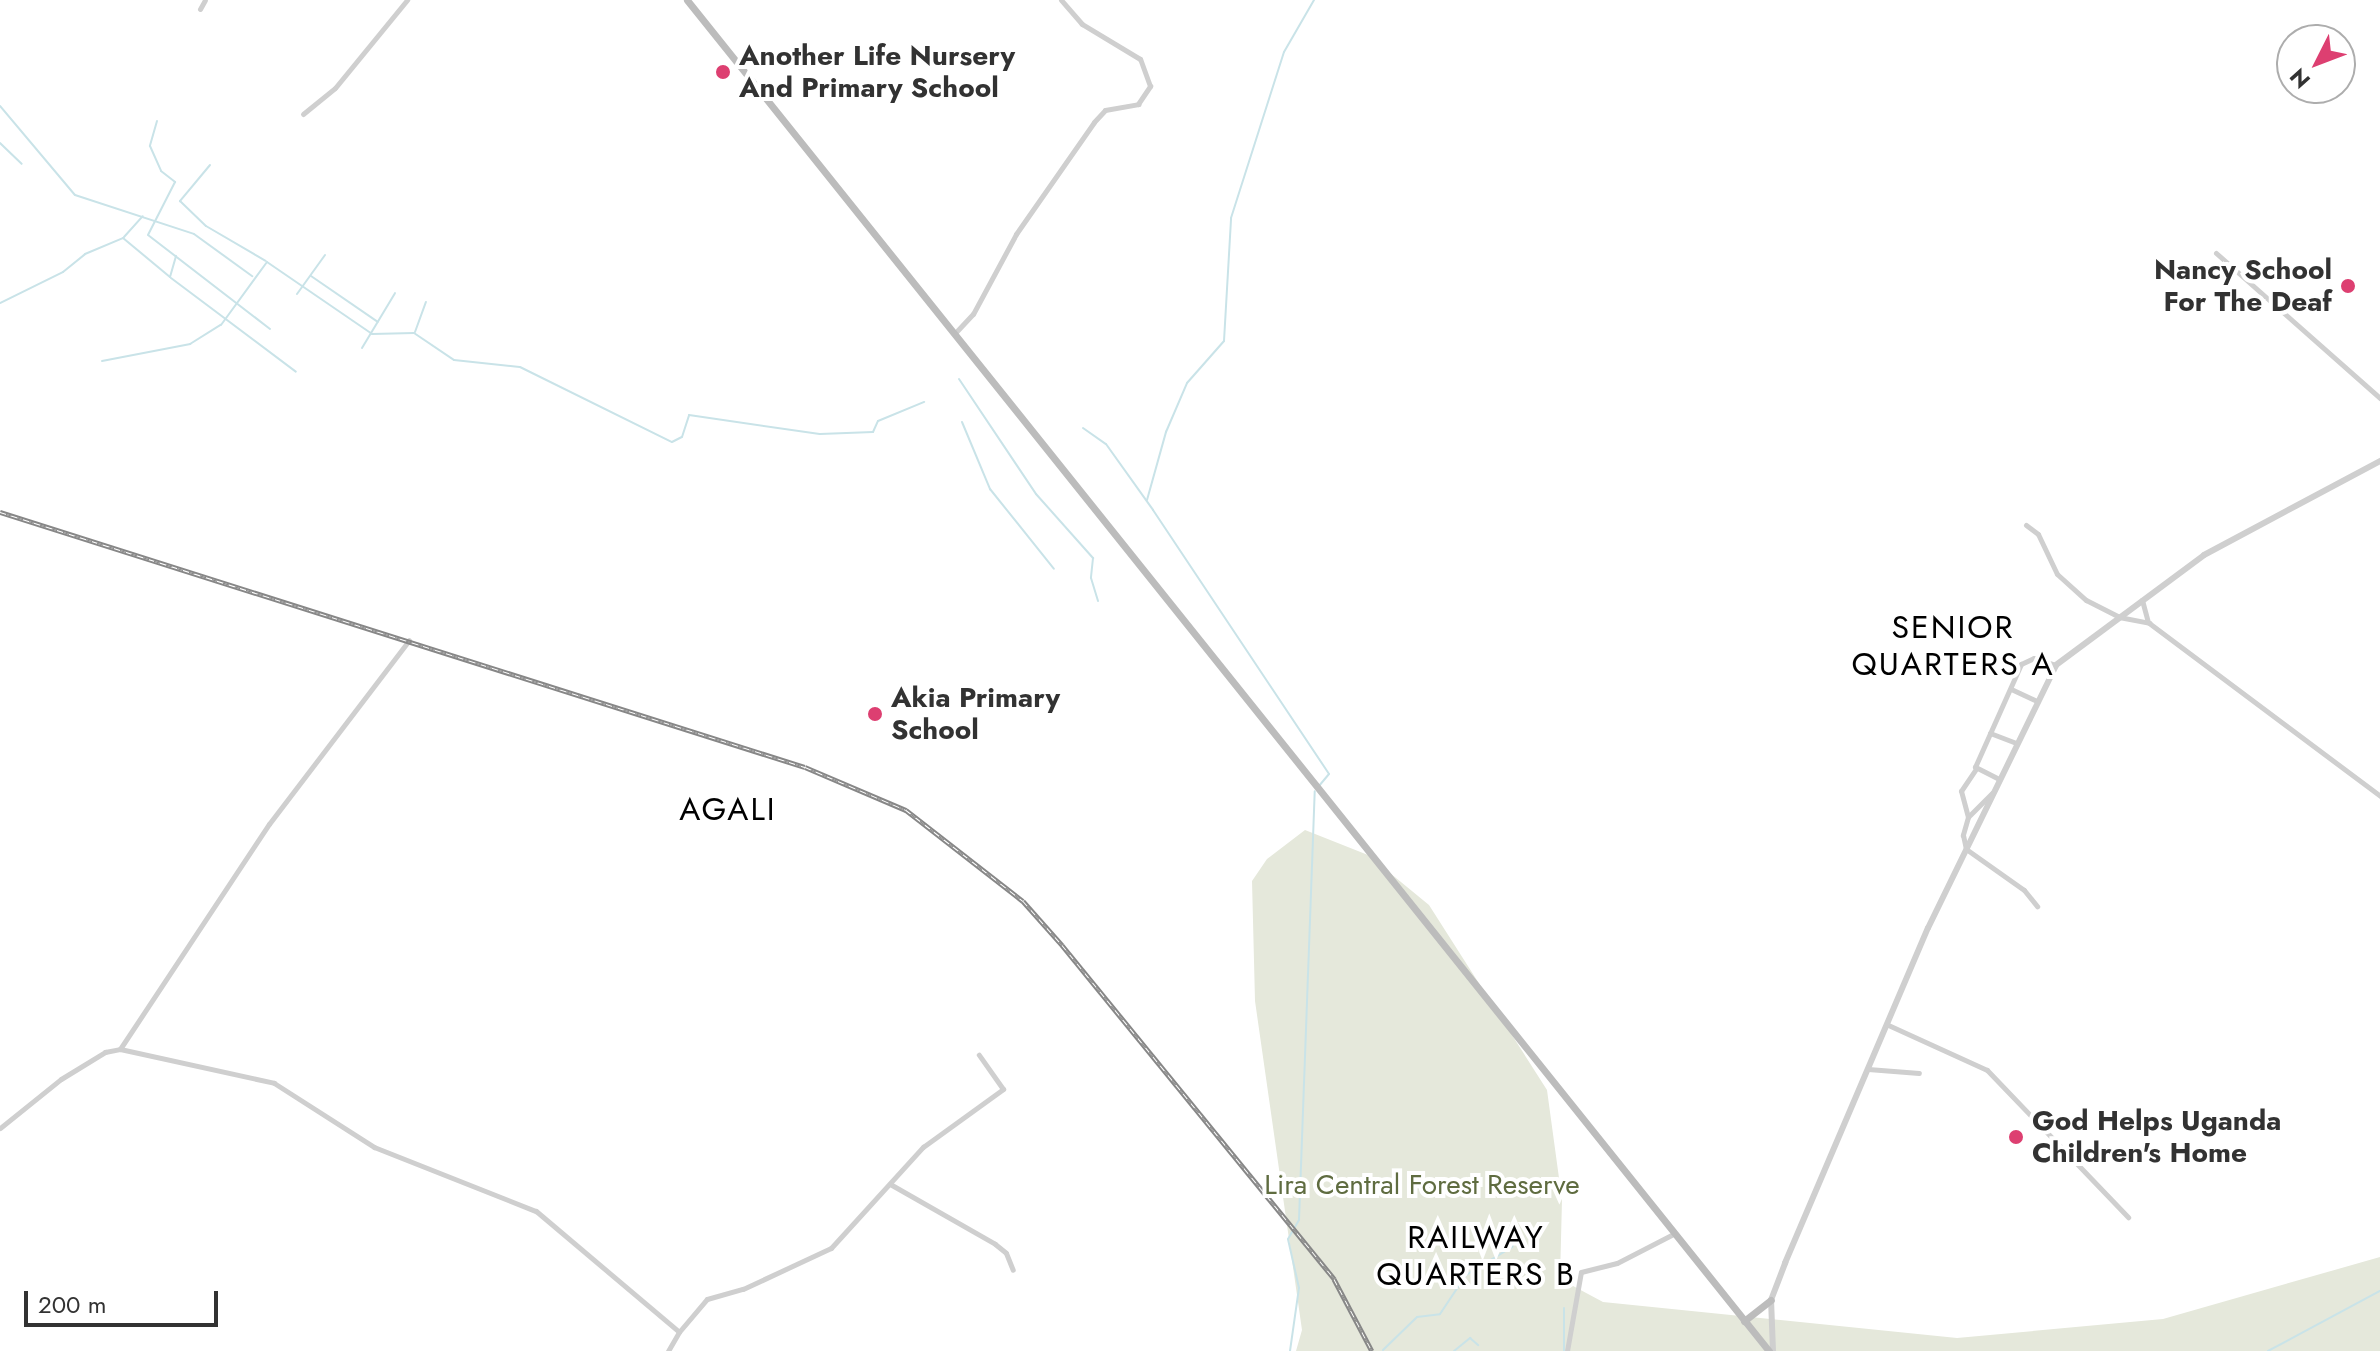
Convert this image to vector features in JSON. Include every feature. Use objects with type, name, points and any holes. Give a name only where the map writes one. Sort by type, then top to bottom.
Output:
[{"type":"main road","points":[[687,0],[1771,1351]]},
{"type":"main road","points":[[1744,1321],[1771,1300]]},
{"type":"street","points":[[200,9],[204,0]]},
{"type":"street","points":[[303,114],[335,88],[407,0]]},
{"type":"street","points":[[956,332],[973,314],[1016,234],[1094,122],[1105,110],[1138,104],[1150,86],[1145,64],[1082,24],[1061,0]]},
{"type":"street","points":[[2216,253],[2380,398]]},
{"type":"street","points":[[1771,1351],[1771,1300],[1886,1024],[1992,793],[2056,665],[2212,550],[2380,461]]},
{"type":"street","points":[[2026,525],[2038,534],[2065,584],[2119,617],[2149,623],[2380,796]]},
{"type":"street","points":[[2142,600],[2149,623]]},
{"type":"street","points":[[120,1049],[269,824],[409,640]]},
{"type":"street","points":[[1968,817],[1961,791],[1976,769],[2011,689],[2029,659],[2056,665]]},
{"type":"street","points":[[2011,689],[2037,701]]},
{"type":"street","points":[[1990,733],[2016,743]]},
{"type":"street","points":[[1976,769],[1999,779]]},
{"type":"street","points":[[1992,793],[1968,817],[1963,835],[1966,849],[2024,890],[2037,906]]},
{"type":"street","points":[[1886,1024],[1987,1070],[2128,1217]]},
{"type":"street","points":[[0,1128],[71,1072],[105,1052],[120,1049],[274,1083],[374,1147],[522,1203],[679,1332]]},
{"type":"street","points":[[668,1351],[679,1332],[707,1299],[826,1253],[940,1132],[1003,1089],[979,1055]]},
{"type":"street","points":[[1867,1069],[1919,1073]]},
{"type":"street","points":[[890,1184],[995,1244],[1006,1253],[1013,1270]]},
{"type":"street","points":[[1567,1351],[1581,1272],[1617,1263],[1676,1233]]},
{"type":"green space","name":"Lira Central Forest Reserve","points":[[1305,830],[1368,855],[1429,905],[1547,1090],[1562,1200],[1560,1279],[1603,1302],[1957,1338],[2163,1319],[2380,1257],[2380,1351],[1296,1351],[1302,1330],[1255,1001],[1252,881],[1267,859]]},
{"type":"waterway","points":[[1147,500],[1166,432],[1187,383],[1224,341],[1231,218],[1284,52],[1314,0]]},
{"type":"waterway","points":[[0,106],[75,195],[194,234],[252,276]]},
{"type":"waterway","points":[[157,121],[150,146],[161,171],[175,182],[148,235],[270,329]]},
{"type":"waterway","points":[[0,143],[22,164]]},
{"type":"waterway","points":[[210,165],[180,201],[206,226],[266,261]]},
{"type":"waterway","points":[[124,237],[143,216]]},
{"type":"waterway","points":[[0,303],[63,272],[85,254],[123,238],[170,277],[176,256]]},
{"type":"waterway","points":[[297,294],[325,255]]},
{"type":"waterway","points":[[102,361],[190,344],[221,325],[267,262],[372,334],[414,333],[454,360],[520,367],[672,442],[682,437],[689,415],[820,434],[873,432],[878,421],[924,402]]},
{"type":"waterway","points":[[311,276],[378,322]]},
{"type":"waterway","points":[[171,278],[296,372]]},
{"type":"waterway","points":[[362,348],[395,293]]},
{"type":"waterway","points":[[415,332],[426,302]]},
{"type":"waterway","points":[[959,379],[1036,494],[1093,558],[1091,578],[1098,601]]},
{"type":"waterway","points":[[962,422],[990,489],[1054,569]]},
{"type":"waterway","points":[[1083,428],[1106,444],[1153,510],[1329,774],[1319,786]]},
{"type":"waterway","points":[[1290,1351],[1299,1288],[1288,1239],[1299,1220],[1315,791]]},
{"type":"waterway","points":[[1383,1350],[1417,1317],[1440,1314],[1466,1275],[1512,1247],[1517,1235]]},
{"type":"waterway","points":[[2268,1351],[2380,1291]]},
{"type":"waterway","points":[[1564,1308],[1564,1351]]},
{"type":"waterway","points":[[1454,1351],[1470,1338],[1478,1345]]},
{"type":"railway","points":[[0,512],[805,767],[906,810],[1023,901],[1062,945],[1334,1279],[1372,1351]]},
{"type":"place","name":"Another Life Nursery And Primary School","points":[[723,72]]},
{"type":"place","name":"Nancy School For The Deaf","points":[[2348,286]]},
{"type":"place","name":"Akia Primary School","points":[[875,714]]},
{"type":"place","name":"God Helps Uganda Children's Home","points":[[2016,1137]]},
{"type":"district","name":"SENIOR QUARTERS A","points":[[1953,646]]},
{"type":"district","name":"AGALI","points":[[728,809]]},
{"type":"district","name":"RAILWAY QUARTERS B","points":[[1476,1256]]}]
